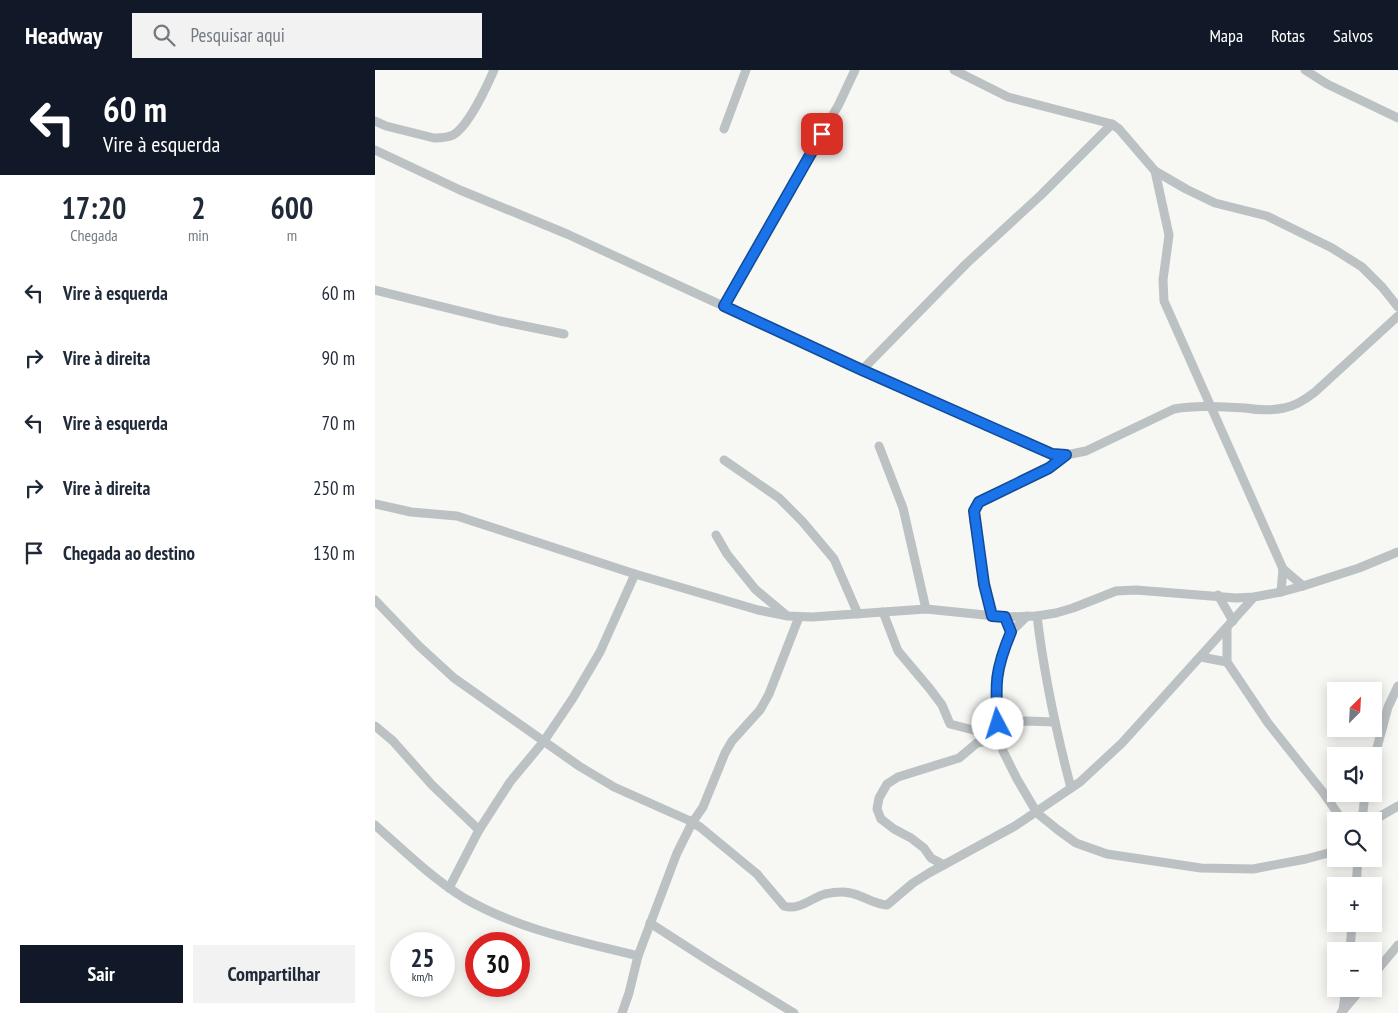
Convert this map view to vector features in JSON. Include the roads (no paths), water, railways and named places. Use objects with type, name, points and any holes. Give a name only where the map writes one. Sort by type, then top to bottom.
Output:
[{"type":"street","points":[[375,121],[386,126],[434,138],[451,136],[463,126],[495,70]]},
{"type":"street","points":[[725,129],[746,70]]},
{"type":"street","points":[[724,306],[839,104],[855,70]]},
{"type":"street","points":[[954,70],[1008,97],[1112,124],[1155,171],[1186,190],[1215,203],[1267,216],[1332,248],[1362,267],[1398,307]]},
{"type":"street","points":[[1305,70],[1327,84],[1398,118]]},
{"type":"street","points":[[862,370],[966,264],[1041,195],[1112,124]]},
{"type":"street","points":[[375,150],[460,190],[567,234],[862,370],[1052,454],[1066,455],[1086,451],[1174,409],[1212,406],[1267,411],[1285,408],[1301,402],[1315,392],[1398,316]]},
{"type":"street","points":[[1155,171],[1169,235],[1163,280],[1164,301],[1283,569],[1303,586]]},
{"type":"street","points":[[375,290],[500,321],[564,334]]},
{"type":"street","points":[[879,446],[903,508],[926,609]]},
{"type":"street","points":[[992,616],[984,584],[979,543],[974,522],[975,506],[988,496],[1049,468],[1066,455]]},
{"type":"street","points":[[724,460],[779,498],[803,521],[834,560],[858,614]]},
{"type":"street","points":[[375,504],[411,512],[457,516],[635,574],[757,610],[799,617],[926,609],[1005,617],[1037,616],[1056,614],[1116,591],[1136,590],[1237,598],[1254,597],[1303,586],[1353,570],[1398,552]]},
{"type":"street","points":[[716,535],[727,554],[755,589],[788,616]]},
{"type":"street","points":[[1281,592],[1283,569]]},
{"type":"street","points":[[449,888],[479,830],[510,782],[544,741],[573,698],[600,652],[635,574]]},
{"type":"street","points":[[1218,595],[1230,624],[1227,662],[1268,724],[1336,812]]},
{"type":"street","points":[[375,600],[454,678],[579,766],[614,787],[700,827],[757,874],[784,906],[791,908],[825,894],[843,892],[864,896],[880,904],[887,905],[913,883],[929,873],[1037,813],[1071,788],[1123,743],[1254,597]]},
{"type":"street","points":[[883,612],[898,651],[942,705],[950,724],[997,738]]},
{"type":"street","points":[[1027,616],[1011,632],[1001,656],[996,679],[997,738],[1037,813],[1076,843],[1107,854],[1201,868],[1253,869],[1327,853]]},
{"type":"street","points":[[1037,616],[1043,665],[1071,788]]},
{"type":"street","points":[[622,1013],[638,956],[677,853],[692,823],[703,807],[728,747],[760,710],[769,694],[799,617]]},
{"type":"street","points":[[1005,617],[1011,632]]},
{"type":"street","points":[[1201,657],[1227,662]]},
{"type":"street","points":[[1377,747],[1388,707],[1398,686]]},
{"type":"street","points":[[998,724],[1026,721],[1055,722]]},
{"type":"street","points":[[375,726],[393,741],[432,785],[479,830]]},
{"type":"street","points":[[944,865],[931,858],[924,848],[911,838],[881,819],[877,809],[879,798],[887,784],[898,777],[959,758],[977,743],[997,738]]},
{"type":"street","points":[[1382,815],[1398,806]]},
{"type":"street","points":[[375,825],[449,888],[490,912],[512,922],[549,933],[638,956]]},
{"type":"street","points":[[929,873],[931,858]]},
{"type":"street","points":[[650,923],[794,1013]]},
{"type":"street","points":[[1382,964],[1398,945]]},
{"type":"street","points":[[1343,1012],[1345,997]]},
{"type":"street","points":[[1343,1012],[1355,997]]}]
